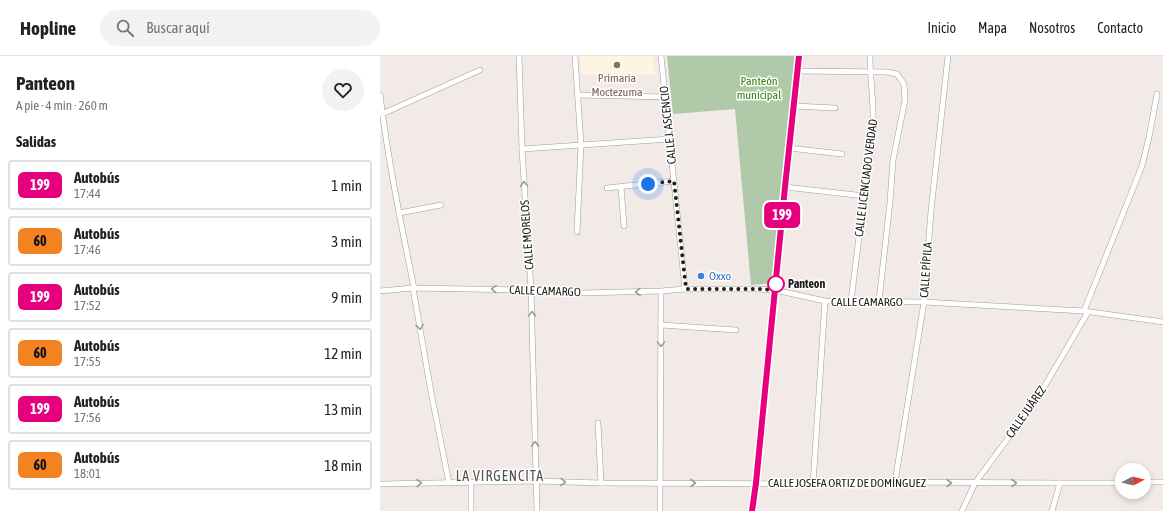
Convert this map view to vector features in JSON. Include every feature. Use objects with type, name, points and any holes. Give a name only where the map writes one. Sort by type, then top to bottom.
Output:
[{"type":"street","name":"CALLE MORELOS","points":[[519,56],[522,149],[531,290],[537,511]]},
{"type":"street","points":[[575,56],[581,145],[577,232]]},
{"type":"street","name":"CALLE J. ASCENCIO","points":[[661,56],[686,289]]},
{"type":"street","points":[[752,511],[799,56]]},
{"type":"street","name":"CALLE LICENCIADO VERDAD","points":[[851,301],[873,125],[874,108],[870,73],[870,56]]},
{"type":"street","name":"CALLE PÍPILA","points":[[896,482],[924,302],[931,211],[948,56]]},
{"type":"street","points":[[382,114],[480,70]]},
{"type":"street","points":[[798,70],[870,73],[886,72],[897,74],[904,84],[905,100],[893,160],[879,301]]},
{"type":"street","name":"CALLE JUÁREZ","points":[[962,511],[975,483],[1037,399],[1086,312],[1142,166],[1157,94]]},
{"type":"street","points":[[380,95],[399,213],[449,482]]},
{"type":"street","points":[[578,95],[666,97]]},
{"type":"street","points":[[794,106],[835,108]]},
{"type":"street","points":[[522,149],[670,139]]},
{"type":"street","points":[[789,148],[842,154]]},
{"type":"street","points":[[607,188],[674,181]]},
{"type":"street","points":[[621,187],[624,226]]},
{"type":"street","points":[[785,187],[865,196]]},
{"type":"street","points":[[399,213],[441,205]]},
{"type":"street","name":"CALLE CAMARGO","points":[[380,291],[413,288],[531,290],[581,293],[686,289],[758,289],[775,290],[825,301],[924,302],[1086,312],[1163,322]]},
{"type":"street","points":[[660,511],[661,291]]},
{"type":"street","points":[[813,484],[825,301]]},
{"type":"street","points":[[661,325],[736,330]]},
{"type":"street","points":[[598,423],[601,483]]},
{"type":"street","name":"CALLE JOSEFA ORTIZ DE DOMÍNGUEZ","points":[[380,484],[536,481],[601,483],[660,482],[813,484],[896,482],[1115,483]]},
{"type":"street","points":[[471,482],[471,511]]},
{"type":"street","points":[[1151,482],[1163,482]]},
{"type":"street","points":[[1052,511],[1060,483]]},
{"type":"shaded area","name":"Primaria Moctezuma","points":[[580,56],[653,56],[655,75],[581,74]]},
{"type":"green space","name":"Panteón municipal","points":[[667,56],[795,56],[773,283],[751,285],[735,109],[673,114]]},
{"type":"bus line","name":"199","points":[[752,511],[799,56]]},
{"type":"place","name":"Primaria Moctezuma","points":[[617,65]]},
{"type":"place","name":"Oxxo","points":[[701,276]]},
{"type":"place","name":"Panteon","points":[[776,284]]},
{"type":"district","name":"LA VIRGENCITA","points":[[500,476]]},
{"type":"route","points":[[648,184],[674,181],[686,289],[775,290],[776,284]]}]
